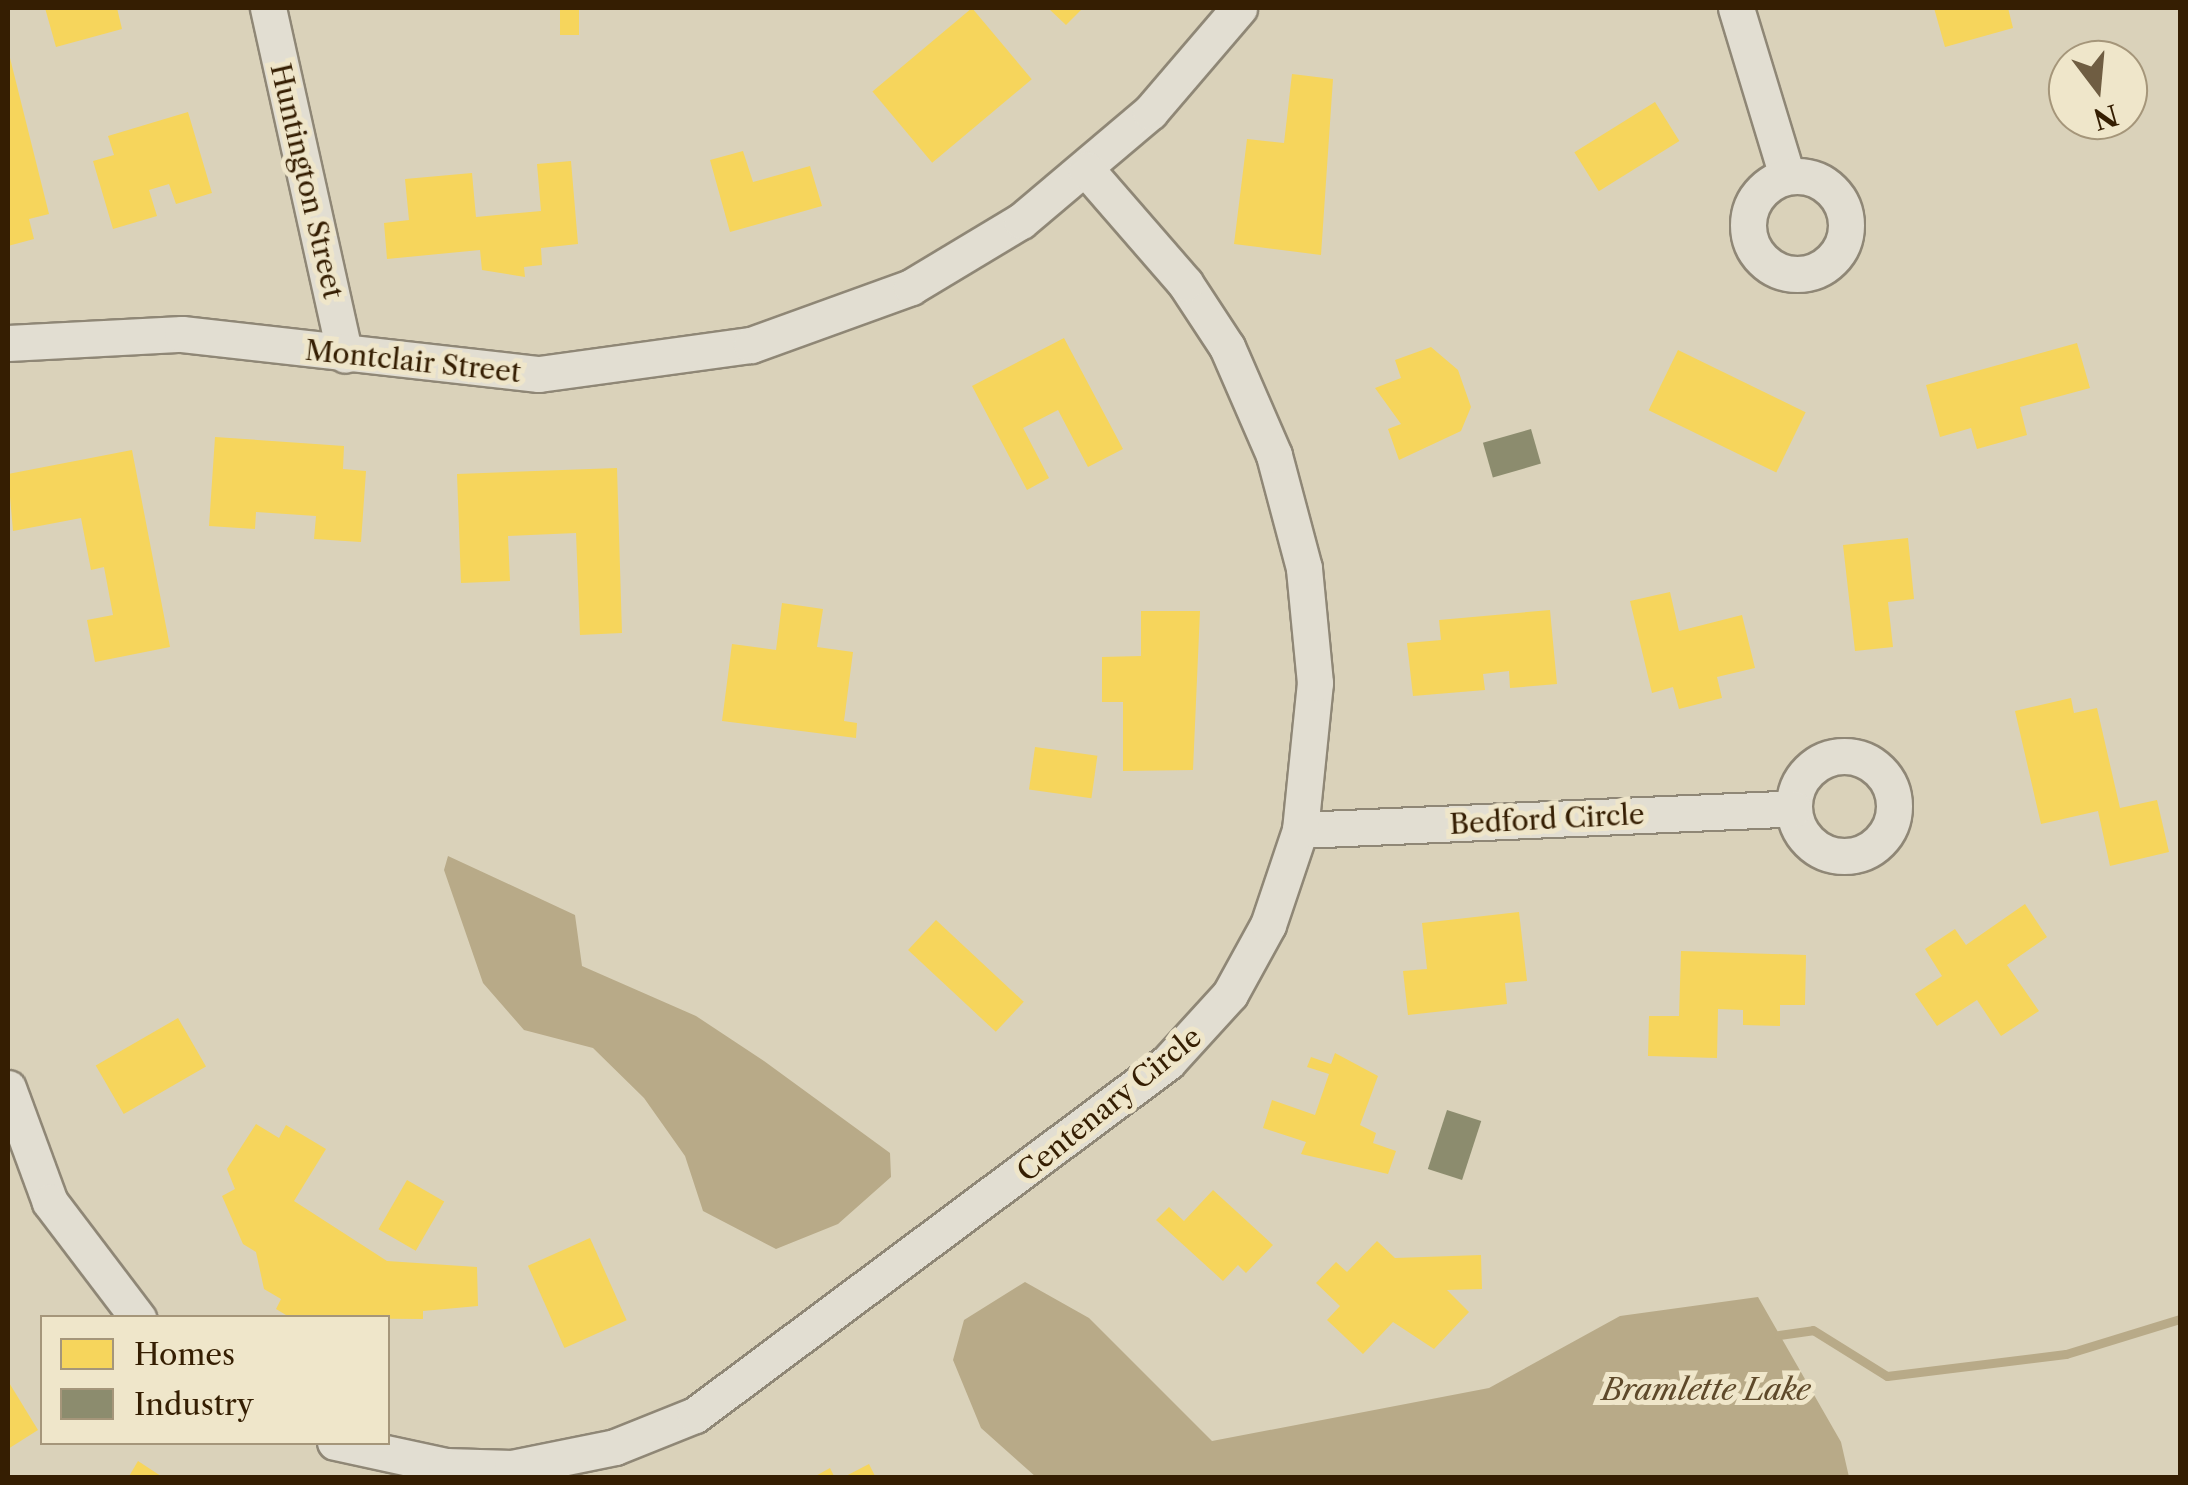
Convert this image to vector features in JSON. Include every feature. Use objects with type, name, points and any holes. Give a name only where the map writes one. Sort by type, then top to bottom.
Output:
[{"type":"street","name":"Huntington Street","points":[[268,8],[345,354]]},
{"type":"street","name":"Montclair Street","points":[[8,344],[150,333],[539,374],[750,345],[936,274],[1086,170],[1170,92],[1239,8]]},
{"type":"street","points":[[1736,8],[1787,176]]},
{"type":"street","name":"Centenary Circle","points":[[350,1445],[446,1466],[512,1468],[615,1447],[710,1408],[1196,1037],[1260,943],[1300,830],[1315,665],[1286,492],[1217,330],[1086,170]]},
{"type":"street","name":"Bedford Circle","points":[[1300,830],[1794,808]]},
{"type":"street","points":[[8,1088],[50,1202],[136,1315]]},
{"type":"water","points":[[448,856],[575,915],[582,966],[696,1016],[764,1061],[890,1153],[891,1177],[838,1224],[776,1249],[703,1211],[685,1156],[644,1098],[593,1048],[524,1030],[483,983],[444,870]]},
{"type":"water","name":"Bramlette Lake","points":[[1025,1282],[1089,1318],[1212,1441],[1489,1388],[1620,1316],[1758,1297],[1841,1442],[1849,1477],[1036,1477],[981,1428],[953,1360],[964,1320]]},
{"type":"building: Homes","points":[[45,8],[117,8],[122,29],[56,47]]},
{"type":"building: Homes","points":[[560,8],[579,8],[579,35],[560,35]]},
{"type":"building: Homes","points":[[972,8],[1032,79],[932,163],[872,92]]},
{"type":"building: Homes","points":[[1048,8],[1083,8],[1066,25]]},
{"type":"building: Homes","points":[[1934,8],[2008,8],[2013,28],[1945,47]]},
{"type":"building: Homes","points":[[8,50],[49,214],[29,219],[34,239],[8,246]]},
{"type":"building: Homes","points":[[1292,74],[1333,79],[1321,255],[1234,244],[1247,139],[1284,143]]},
{"type":"building: Homes","points":[[1655,102],[1679,141],[1599,191],[1574,152]]},
{"type":"building: Homes","points":[[188,112],[212,193],[176,204],[169,184],[149,190],[157,216],[113,229],[93,161],[114,155],[108,136]]},
{"type":"building: Homes","points":[[743,151],[753,182],[810,166],[822,206],[730,232],[710,160]]},
{"type":"building: Homes","points":[[571,161],[578,244],[541,248],[542,265],[524,267],[525,277],[482,270],[480,250],[387,259],[384,223],[409,220],[405,179],[472,173],[476,217],[541,211],[537,164]]},
{"type":"building: Homes","points":[[1064,338],[1123,449],[1088,467],[1058,410],[1023,428],[1049,478],[1027,490],[972,386]]},
{"type":"building: Homes","points":[[2077,343],[2090,388],[2020,407],[2027,435],[1977,449],[1971,428],[1940,437],[1926,385]]},
{"type":"building: Homes","points":[[1431,347],[1458,370],[1471,407],[1461,431],[1399,460],[1388,429],[1401,424],[1375,388],[1401,378],[1395,360]]},
{"type":"building: Homes","points":[[1678,350],[1806,412],[1776,472],[1649,410]]},
{"type":"building: Homes","points":[[215,437],[344,446],[343,469],[366,471],[361,542],[314,539],[316,516],[256,512],[255,529],[209,526]]},
{"type":"building: Homes","points":[[132,450],[170,647],[95,662],[87,620],[113,615],[104,567],[91,570],[81,518],[13,531],[8,474]]},
{"type":"building: Homes","points":[[617,468],[622,633],[580,635],[576,533],[508,536],[510,581],[461,583],[457,474]]},
{"type":"building: Homes","points":[[1908,538],[1914,599],[1888,602],[1893,647],[1855,651],[1843,545]]},
{"type":"building: Homes","points":[[1670,592],[1679,631],[1742,615],[1755,668],[1717,677],[1722,698],[1679,709],[1673,687],[1652,693],[1630,601]]},
{"type":"building: Homes","points":[[782,603],[823,609],[817,647],[853,652],[844,721],[857,723],[856,738],[722,721],[732,644],[776,650]]},
{"type":"building: Homes","points":[[1550,610],[1557,684],[1510,688],[1509,671],[1483,674],[1485,690],[1413,696],[1407,643],[1441,640],[1439,620]]},
{"type":"building: Homes","points":[[1141,611],[1200,611],[1193,770],[1123,771],[1123,702],[1102,702],[1102,657],[1141,656]]},
{"type":"building: Homes","points":[[2071,698],[2074,713],[2097,708],[2120,808],[2157,800],[2169,852],[2110,866],[2098,811],[2041,824],[2015,711]]},
{"type":"building: Homes","points":[[1035,747],[1097,756],[1091,798],[1029,790]]},
{"type":"building: Homes","points":[[2025,904],[2047,937],[2007,965],[2039,1011],[2001,1036],[1977,1000],[1937,1026],[1915,994],[1942,976],[1925,949],[1955,929],[1966,945]]},
{"type":"building: Homes","points":[[1519,912],[1527,981],[1505,983],[1507,1004],[1408,1015],[1403,971],[1427,969],[1422,923]]},
{"type":"building: Homes","points":[[936,920],[1024,1002],[996,1032],[908,950]]},
{"type":"building: Homes","points":[[1681,951],[1806,955],[1805,1005],[1780,1005],[1780,1026],[1743,1025],[1743,1010],[1718,1009],[1717,1058],[1648,1056],[1649,1016],[1679,1016]]},
{"type":"building: Homes","points":[[178,1018],[206,1066],[124,1114],[96,1066]]},
{"type":"building: Homes","points":[[1335,1053],[1378,1076],[1360,1125],[1376,1133],[1373,1143],[1396,1151],[1388,1174],[1301,1154],[1306,1142],[1263,1128],[1272,1100],[1315,1115],[1329,1074],[1307,1067],[1311,1057],[1331,1064]]},
{"type":"building: Homes","points":[[256,1124],[279,1138],[286,1125],[326,1149],[294,1201],[387,1261],[477,1267],[478,1306],[423,1311],[423,1319],[390,1319],[390,1315],[286,1315],[276,1309],[281,1299],[264,1289],[256,1252],[243,1244],[222,1196],[235,1189],[227,1169]]},
{"type":"building: Homes","points":[[407,1180],[444,1202],[416,1251],[378,1229]]},
{"type":"building: Homes","points":[[1213,1190],[1273,1245],[1246,1273],[1238,1265],[1223,1281],[1156,1220],[1169,1207],[1184,1221]]},
{"type":"building: Homes","points":[[590,1238],[627,1320],[564,1348],[528,1266]]},
{"type":"building: Homes","points":[[1377,1241],[1395,1258],[1481,1255],[1482,1289],[1447,1290],[1469,1312],[1434,1349],[1393,1322],[1363,1354],[1327,1320],[1340,1306],[1316,1283],[1336,1262],[1347,1272]]},
{"type":"building: Homes","points":[[8,1381],[38,1430],[8,1449]]},
{"type":"building: Homes","points":[[138,1461],[164,1478],[128,1478]]},
{"type":"building: Homes","points":[[869,1464],[876,1478],[842,1478]]},
{"type":"building: Homes","points":[[830,1468],[835,1478],[812,1478]]},
{"type":"building: Industry","points":[[1531,429],[1541,464],[1493,477],[1483,443]]},
{"type":"building: Industry","points":[[1447,1110],[1481,1121],[1462,1180],[1428,1169]]},
{"type":"waterway","points":[[1779,1335],[1813,1330],[1887,1376],[2066,1354],[2180,1319]]}]
